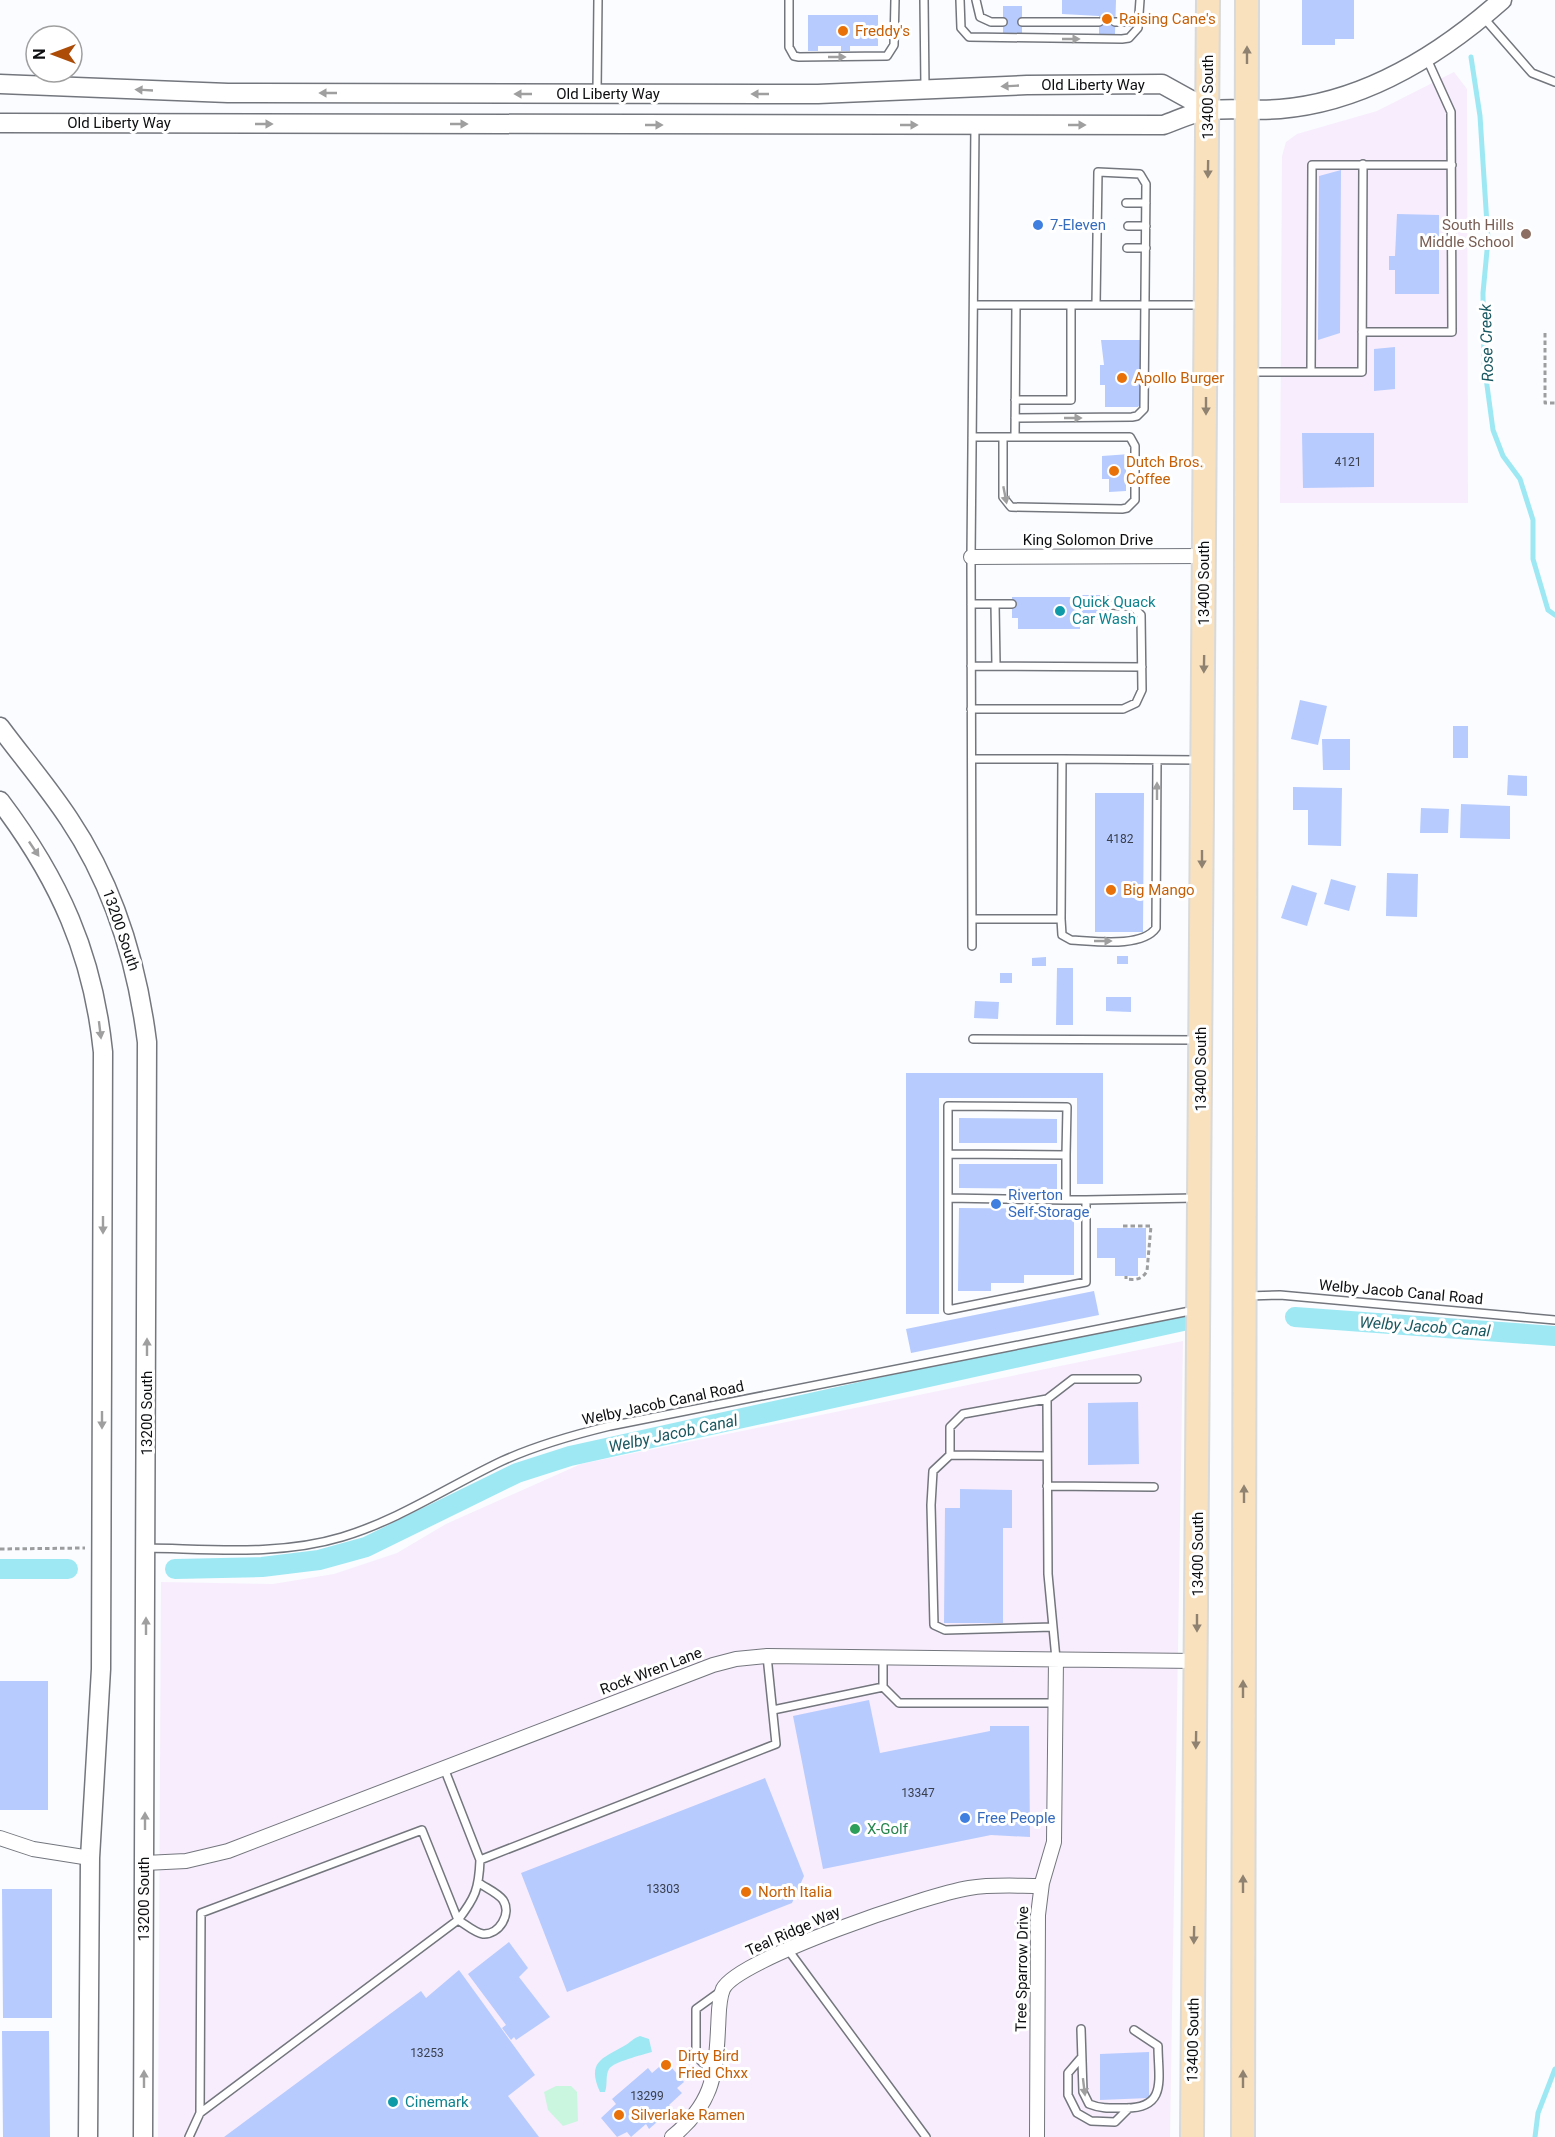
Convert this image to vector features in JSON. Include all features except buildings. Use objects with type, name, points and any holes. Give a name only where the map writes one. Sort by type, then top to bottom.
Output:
[{"type":"main road","name":"13400 South","points":[[1192,2137],[1201,1198],[1208,0]]},
{"type":"main road","points":[[1243,2137],[1247,0]]},
{"type":"street","name":"Old Liberty Way","points":[[0,123],[1163,125],[1209,110],[1280,109],[1341,97],[1426,59],[1457,39],[1502,0]]},
{"type":"street","name":"Old Liberty Way","points":[[0,84],[228,93],[597,94],[818,94],[1027,85],[1162,84],[1209,110]]},
{"type":"street","name":"King Solomon Drive","points":[[971,557],[1205,556]]},
{"type":"street","name":"13200 South","points":[[0,727],[70,820],[97,866],[120,919],[142,1008],[148,1077],[144,2137]]},
{"type":"street","points":[[0,801],[42,860],[69,914],[89,971],[100,1024],[104,1079],[100,1701],[90,1858],[88,2137]]},
{"type":"street","name":"Rock Wren Lane","points":[[145,1863],[186,1861],[228,1851],[713,1665],[736,1659],[767,1656],[1197,1661]]},
{"type":"street","name":"Tree Sparrow Drive","points":[[1037,2137],[1038,1915],[1041,1886],[1054,1842],[1056,1659]]},
{"type":"street","points":[[0,1838],[33,1849],[90,1858]]},
{"type":"street","name":"Teal Ridge Way","points":[[723,1990],[732,1977],[741,1971],[858,1920],[956,1891],[985,1886],[1041,1886]]},
{"type":"street","points":[[677,2135],[697,2113],[715,2075],[723,1990]]},
{"type":"lane","points":[[597,94],[598,0]]},
{"type":"lane","points":[[789,0],[789,47],[794,56],[799,57],[887,56],[894,45],[895,0]]},
{"type":"lane","points":[[924,0],[926,91]]},
{"type":"lane","points":[[960,0],[961,28],[964,33],[975,38],[1122,39],[1134,34],[1140,22],[1140,0]]},
{"type":"lane","points":[[976,0],[980,17],[991,22],[1003,22]]},
{"type":"lane","points":[[1483,16],[1532,74],[1555,82]]},
{"type":"lane","points":[[1022,22],[1099,22]]},
{"type":"lane","points":[[1115,22],[1140,22]]},
{"type":"lane","points":[[1362,332],[1452,332],[1451,112],[1426,59]]},
{"type":"lane","points":[[972,946],[971,557],[975,125]]},
{"type":"lane","points":[[1246,372],[1362,372],[1363,164]]},
{"type":"lane","points":[[1311,372],[1312,165],[1452,165]]},
{"type":"lane","points":[[1015,418],[1132,417],[1141,413],[1145,403],[1146,184],[1140,174],[1098,172],[1097,226],[1101,248],[1096,305]]},
{"type":"lane","points":[[1098,203],[1106,203]]},
{"type":"lane","points":[[1126,203],[1146,203]]},
{"type":"lane","points":[[1097,226],[1106,226]]},
{"type":"lane","points":[[1128,226],[1146,226]]},
{"type":"lane","points":[[1126,248],[1146,248]]},
{"type":"lane","points":[[974,305],[1207,305]]},
{"type":"lane","points":[[1014,437],[1016,305]]},
{"type":"lane","points":[[1015,400],[1071,400],[1071,305]]},
{"type":"lane","points":[[972,437],[1003,437],[1014,437],[1097,438],[1125,436],[1134,441],[1136,495],[1127,508],[1011,507],[1004,496],[1003,437]]},
{"type":"lane","points":[[971,604],[1012,604]]},
{"type":"lane","points":[[995,604],[996,665]]},
{"type":"lane","points":[[971,709],[1130,707],[1141,697],[1141,615],[1132,606],[1109,605]]},
{"type":"lane","points":[[971,666],[1142,667]]},
{"type":"lane","points":[[972,759],[1203,760]]},
{"type":"lane","points":[[1062,759],[1062,935],[1071,940],[1137,941],[1151,935],[1156,928],[1157,760]]},
{"type":"lane","points":[[972,919],[1061,919]]},
{"type":"lane","points":[[974,1039],[1201,1040]]},
{"type":"lane","points":[[1066,1200],[1067,1107],[948,1106],[948,1311],[1086,1282],[1086,1200]]},
{"type":"lane","points":[[948,1154],[1066,1155]]},
{"type":"lane","points":[[948,1198],[1086,1200],[1201,1198]]},
{"type":"lane","name":"Welby Jacob Canal Road","points":[[1244,1297],[1280,1295],[1555,1320]]},
{"type":"lane","name":"Welby Jacob Canal Road","points":[[146,1548],[281,1549],[342,1538],[405,1511],[503,1461],[555,1440],[622,1424],[1200,1309]]},
{"type":"lane","points":[[950,1455],[950,1427],[963,1414],[1047,1399],[1073,1379],[1137,1379]]},
{"type":"lane","points":[[1047,1399],[1048,1574],[1056,1659]]},
{"type":"lane","points":[[1047,1456],[950,1455],[933,1471],[931,1505],[934,1624],[945,1630],[1053,1627]]},
{"type":"lane","points":[[1047,1486],[1154,1487]]},
{"type":"lane","points":[[480,1860],[776,1744],[767,1656]]},
{"type":"lane","points":[[883,1658],[883,1687],[899,1703],[1056,1703]]},
{"type":"lane","points":[[773,1710],[883,1687]]},
{"type":"lane","points":[[200,2113],[458,1920],[475,1899],[479,1883],[480,1860],[444,1768]]},
{"type":"lane","points":[[189,2137],[200,2113],[201,1913],[422,1830],[458,1920],[481,1934],[493,1932],[504,1923],[506,1911],[503,1899],[479,1883]]},
{"type":"lane","points":[[789,1951],[926,2137]]},
{"type":"lane","points":[[715,2075],[696,2056],[696,2009],[723,1990]]},
{"type":"lane","points":[[1081,2029],[1080,2059],[1083,2092],[1089,2104],[1098,2108],[1146,2107],[1155,2099],[1158,2084],[1158,2046],[1134,2030]]},
{"type":"lane","points":[[1080,2059],[1068,2073],[1068,2095],[1077,2113],[1090,2121],[1115,2122],[1129,2108]]},
{"type":"path","points":[[1545,333],[1545,403],[1555,403]]},
{"type":"path","points":[[1123,1226],[1151,1226],[1147,1271],[1136,1280],[1126,1279],[1126,1276]]},
{"type":"path","points":[[0,1549],[101,1548]]},
{"type":"shaded area","points":[[1454,72],[1467,89],[1468,503],[1280,503],[1282,156],[1286,142],[1297,134],[1377,111]]},
{"type":"shaded area","points":[[1183,1341],[1170,2137],[158,2137],[161,1582],[273,1584],[334,1574],[397,1553],[446,1524],[581,1464]]},
{"type":"green space","points":[[556,2086],[571,2086],[577,2092],[578,2121],[563,2126],[548,2110],[544,2092]]},
{"type":"water","points":[[640,2036],[649,2039],[652,2052],[612,2066],[608,2072],[605,2092],[600,2092],[595,2074],[598,2063]]},
{"type":"waterway","name":"Rose Creek","points":[[1471,57],[1480,116],[1488,240],[1483,293],[1484,363],[1493,430],[1503,456],[1520,479],[1533,520],[1533,559],[1548,610],[1555,615]]},
{"type":"waterway","name":"Welby Jacob Canal","points":[[1295,1317],[1555,1336]]},
{"type":"waterway","name":"Welby Jacob Canal","points":[[175,1569],[262,1567],[319,1560],[366,1547],[517,1473],[570,1456],[1183,1321]]},
{"type":"waterway","name":"Welby Jacob Canal","points":[[0,1569],[68,1569]]},
{"type":"waterway","name":"Rose Creek","points":[[1535,2137],[1538,2113],[1555,2069]]},
{"type":"place","name":"Raising Cane's","points":[[1107,19]]},
{"type":"place","name":"Freddy's","points":[[843,31]]},
{"type":"place","name":"7-Eleven","points":[[1038,225]]},
{"type":"place","name":"South Hills Middle School","points":[[1526,234]]},
{"type":"place","name":"Apollo Burger","points":[[1122,378]]},
{"type":"place","name":"Dutch Bros. Coffee","points":[[1114,471]]},
{"type":"place","name":"Quick Quack Car Wash","points":[[1060,611]]},
{"type":"place","name":"Big Mango","points":[[1111,890]]},
{"type":"place","name":"Riverton Self-Storage","points":[[996,1204]]},
{"type":"place","name":"Free People","points":[[965,1818]]},
{"type":"place","name":"X-Golf","points":[[855,1829]]},
{"type":"place","name":"North Italia","points":[[746,1892]]},
{"type":"place","name":"Dirty Bird Fried Chxx","points":[[666,2065]]},
{"type":"place","name":"Cinemark","points":[[393,2102]]},
{"type":"place","name":"Silverlake Ramen","points":[[619,2115]]}]
